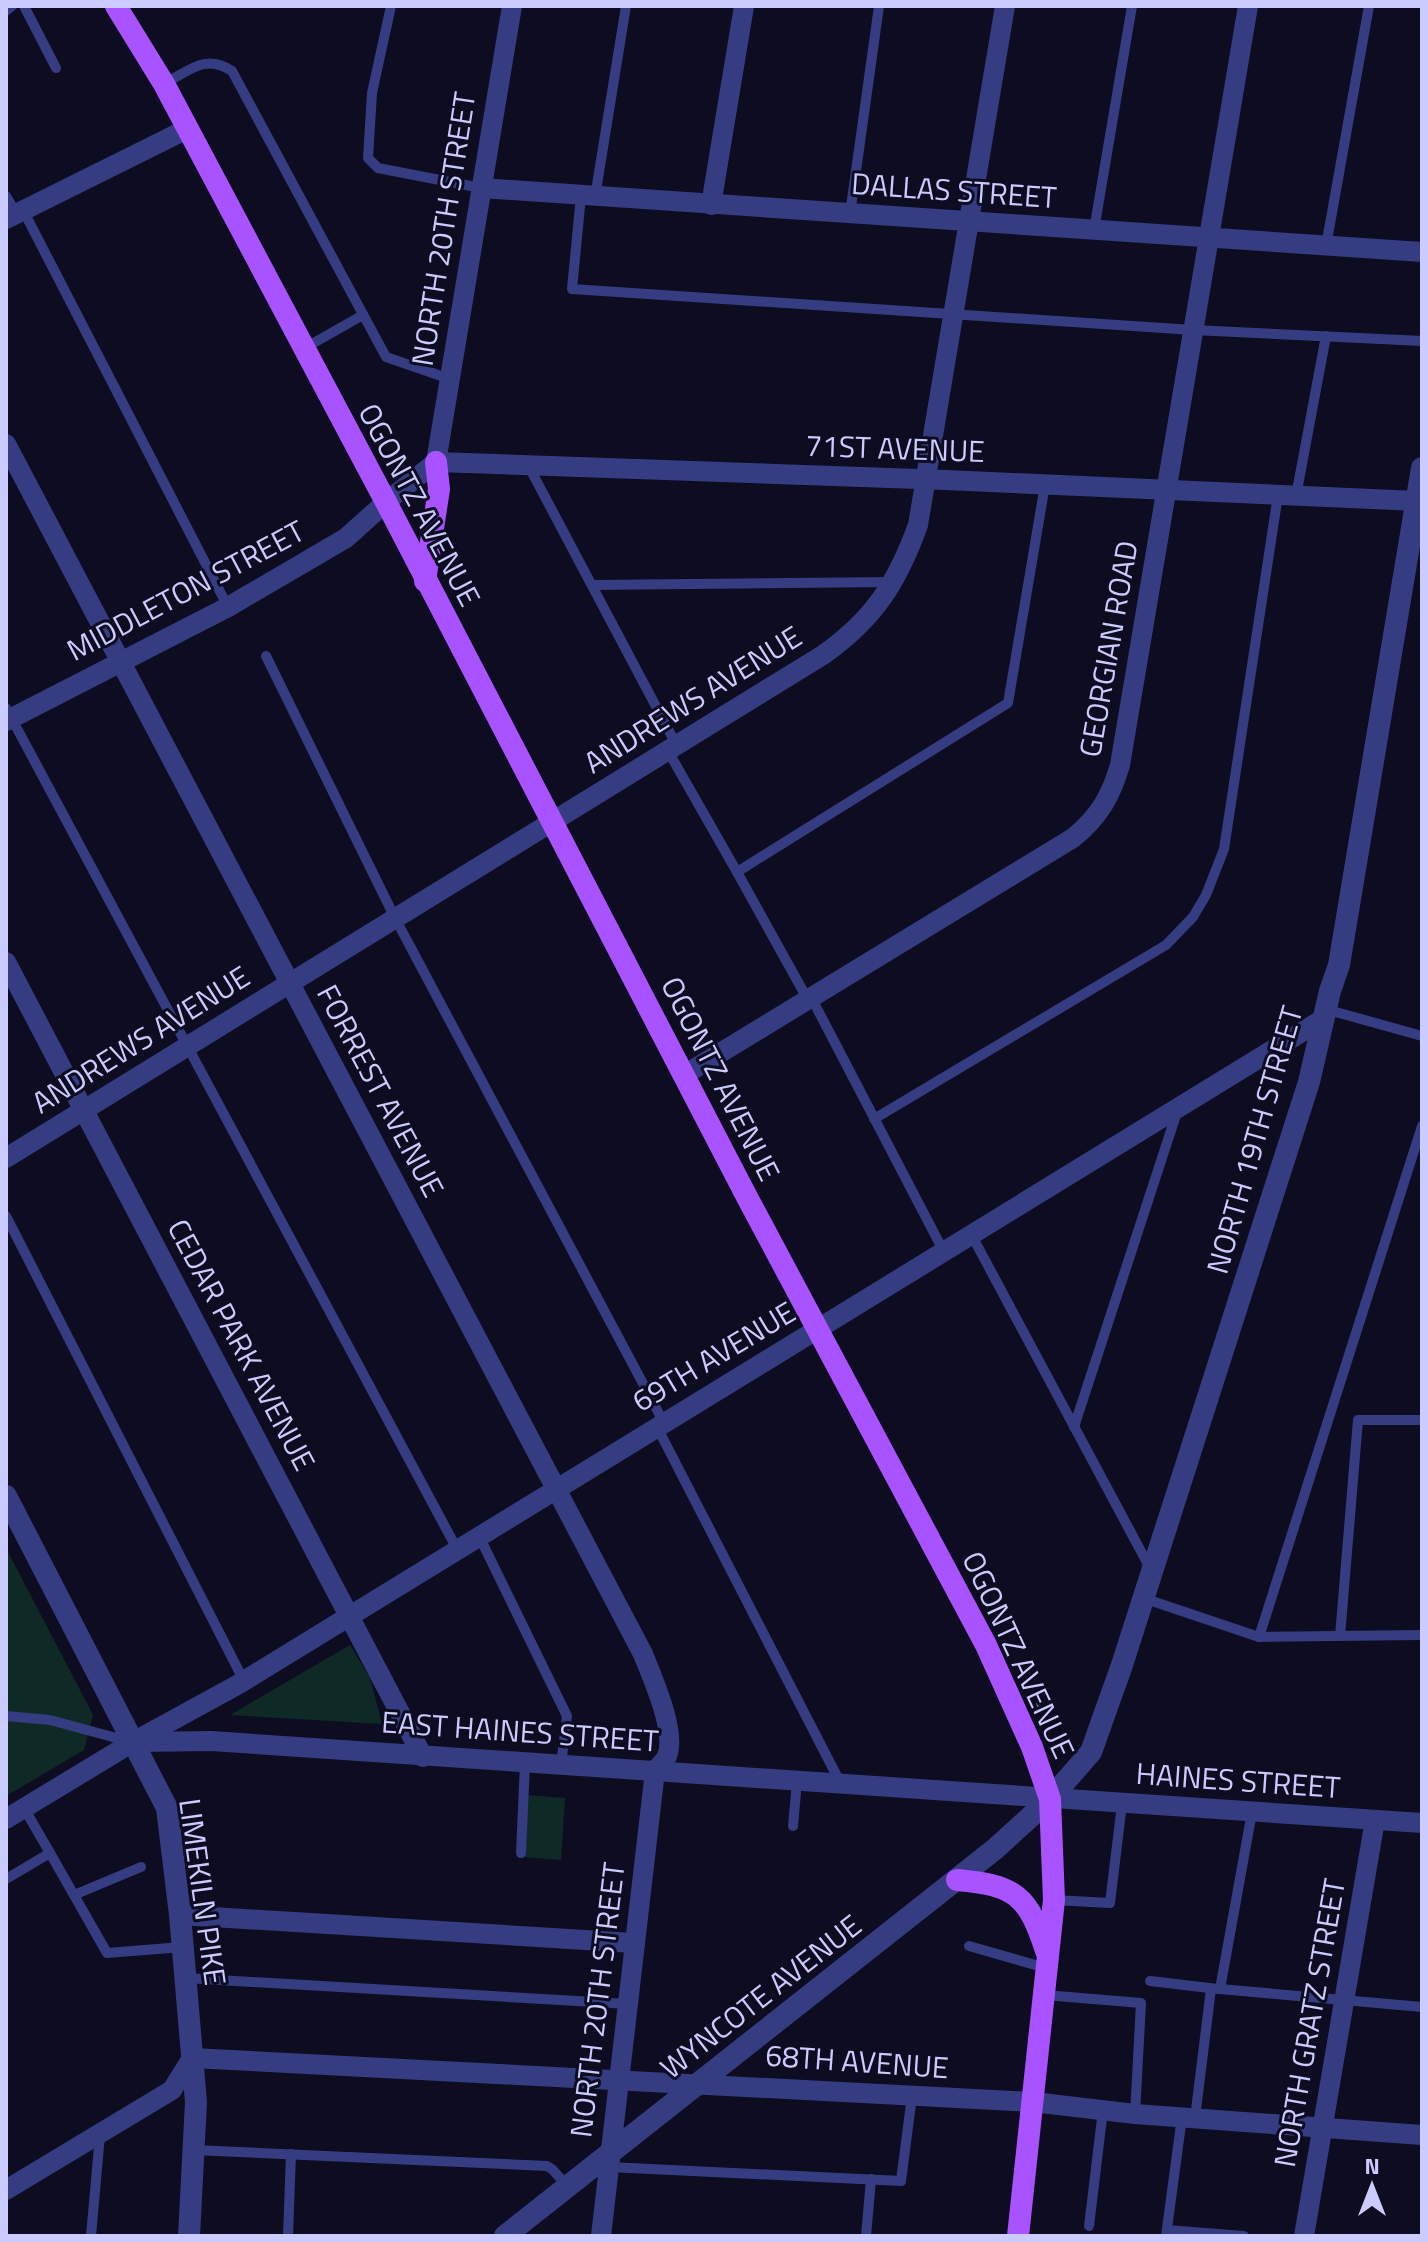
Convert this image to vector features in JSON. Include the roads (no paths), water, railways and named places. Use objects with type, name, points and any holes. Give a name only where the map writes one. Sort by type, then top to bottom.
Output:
[{"type":"main road","name":"OGONTZ AVENUE","points":[[122,12],[164,84],[386,502],[1003,1679],[1032,1747],[1050,1799],[1054,1900],[1018,2236]]},
{"type":"main road","points":[[425,581],[439,489],[436,462]]},
{"type":"main road","points":[[957,1880],[996,1885],[1025,1902],[1039,1928],[1048,1963]]},
{"type":"street","name":"NORTH 20TH STREET","points":[[436,462],[512,6]]},
{"type":"street","points":[[711,205],[744,6]]},
{"type":"street","name":"ANDREWS AVENUE","points":[[6,1158],[852,635],[878,607],[894,582],[918,525],[1005,6]]},
{"type":"street","name":"GEORGIAN ROAD","points":[[684,1075],[1073,838],[1092,822],[1112,793],[1120,765],[1248,6]]},
{"type":"street","points":[[13,209],[187,129]]},
{"type":"street","name":"DALLAS STREET","points":[[481,188],[1422,252]]},
{"type":"street","name":"FORREST AVENUE","points":[[6,444],[643,1654],[659,1694],[669,1735],[668,1756],[655,1771]]},
{"type":"street","points":[[386,502],[436,462]]},
{"type":"street","name":"71ST AVENUE","points":[[436,462],[1417,501]]},
{"type":"street","name":"NORTH 19TH STREET","points":[[1050,1799],[1091,1752],[1309,1082],[1339,965],[1422,468]]},
{"type":"street","name":"MIDDLETON STREET","points":[[8,716],[228,607],[346,538],[386,502]]},
{"type":"street","name":"CEDAR PARK AVENUE","points":[[6,962],[423,1757]]},
{"type":"street","name":"69TH AVENUE","points":[[133,1742],[244,1681],[1179,1107],[1324,1014]]},
{"type":"street","name":"LIMEKILN PIKE","points":[[6,1496],[167,1808],[180,1915],[196,2102],[189,2236]]},
{"type":"street","name":"EAST HAINES STREET","points":[[133,1742],[211,1741],[1050,1799]]},
{"type":"street","points":[[6,1819],[133,1742]]},
{"type":"street","name":"NORTH 20TH STREET","points":[[601,2236],[655,1771]]},
{"type":"street","name":"HAINES STREET","points":[[1050,1799],[1422,1823]]},
{"type":"street","name":"WYNCOTE AVENUE","points":[[505,2236],[568,2187],[610,2161],[699,2084],[957,1880],[1050,1799]]},
{"type":"street","name":"NORTH GRATZ STREET","points":[[1304,2236],[1375,1820]]},
{"type":"street","points":[[180,1915],[634,1943]]},
{"type":"street","points":[[6,2190],[172,2090],[192,2058]]},
{"type":"street","name":"68TH AVENUE","points":[[192,2058],[1033,2102],[1135,2114],[1422,2135]]},
{"type":"lane","points":[[6,11],[12,6]]},
{"type":"lane","points":[[24,6],[56,68]]},
{"type":"lane","points":[[391,6],[372,93],[368,158],[378,168],[481,188]]},
{"type":"lane","points":[[626,6],[572,289],[1193,330],[1422,341]]},
{"type":"lane","points":[[850,214],[879,6]]},
{"type":"lane","points":[[1094,230],[1132,6]]},
{"type":"lane","points":[[1326,246],[1369,6]]},
{"type":"lane","points":[[164,84],[207,62],[219,62],[232,71],[386,357],[450,379]]},
{"type":"lane","points":[[13,209],[228,607]]},
{"type":"lane","points":[[303,349],[363,315]]},
{"type":"lane","points":[[874,1119],[1166,945],[1193,917],[1206,895],[1224,849],[1287,496],[1326,336]]},
{"type":"lane","points":[[528,465],[737,872],[809,999],[944,1252]]},
{"type":"lane","points":[[737,872],[1008,703],[1045,485]]},
{"type":"lane","points":[[592,585],[894,582]]},
{"type":"lane","points":[[266,656],[395,918],[661,1425],[841,1784]]},
{"type":"lane","points":[[8,716],[457,1549]]},
{"type":"lane","points":[[1324,1014],[1422,1036]]},
{"type":"lane","points":[[1074,1427],[1179,1107]]},
{"type":"lane","points":[[1259,1637],[1422,1126]]},
{"type":"lane","points":[[6,1216],[244,1681]]},
{"type":"lane","points":[[971,1234],[1152,1572]]},
{"type":"lane","points":[[1340,1636],[1358,1420],[1422,1420]]},
{"type":"lane","points":[[479,1536],[567,1716],[561,1765]]},
{"type":"lane","points":[[1143,1598],[1259,1637],[1422,1635]]},
{"type":"lane","points":[[6,1716],[50,1720],[133,1742]]},
{"type":"lane","points":[[521,1853],[525,1763]]},
{"type":"lane","points":[[793,1826],[797,1781]]},
{"type":"lane","points":[[1054,1900],[1110,1903],[1122,1804]]},
{"type":"lane","points":[[24,1808],[107,1953],[183,1947]]},
{"type":"lane","points":[[1244,2236],[1166,2233],[1252,1812]]},
{"type":"lane","points":[[6,1879],[50,1853]]},
{"type":"lane","points":[[74,1895],[141,1867]]},
{"type":"lane","points":[[969,1946],[1048,1963]]},
{"type":"lane","points":[[185,1978],[628,2004]]},
{"type":"lane","points":[[1150,1981],[1422,2007]]},
{"type":"lane","points":[[1045,1995],[1141,2003],[1135,2114]]},
{"type":"lane","points":[[610,2161],[901,2181],[912,2096]]},
{"type":"lane","points":[[1089,2226],[1103,2110]]},
{"type":"lane","points":[[91,2236],[100,2133]]},
{"type":"lane","points":[[194,2150],[547,2166],[568,2187]]},
{"type":"lane","points":[[288,2236],[291,2154]]},
{"type":"lane","points":[[866,2236],[871,2179]]}]
